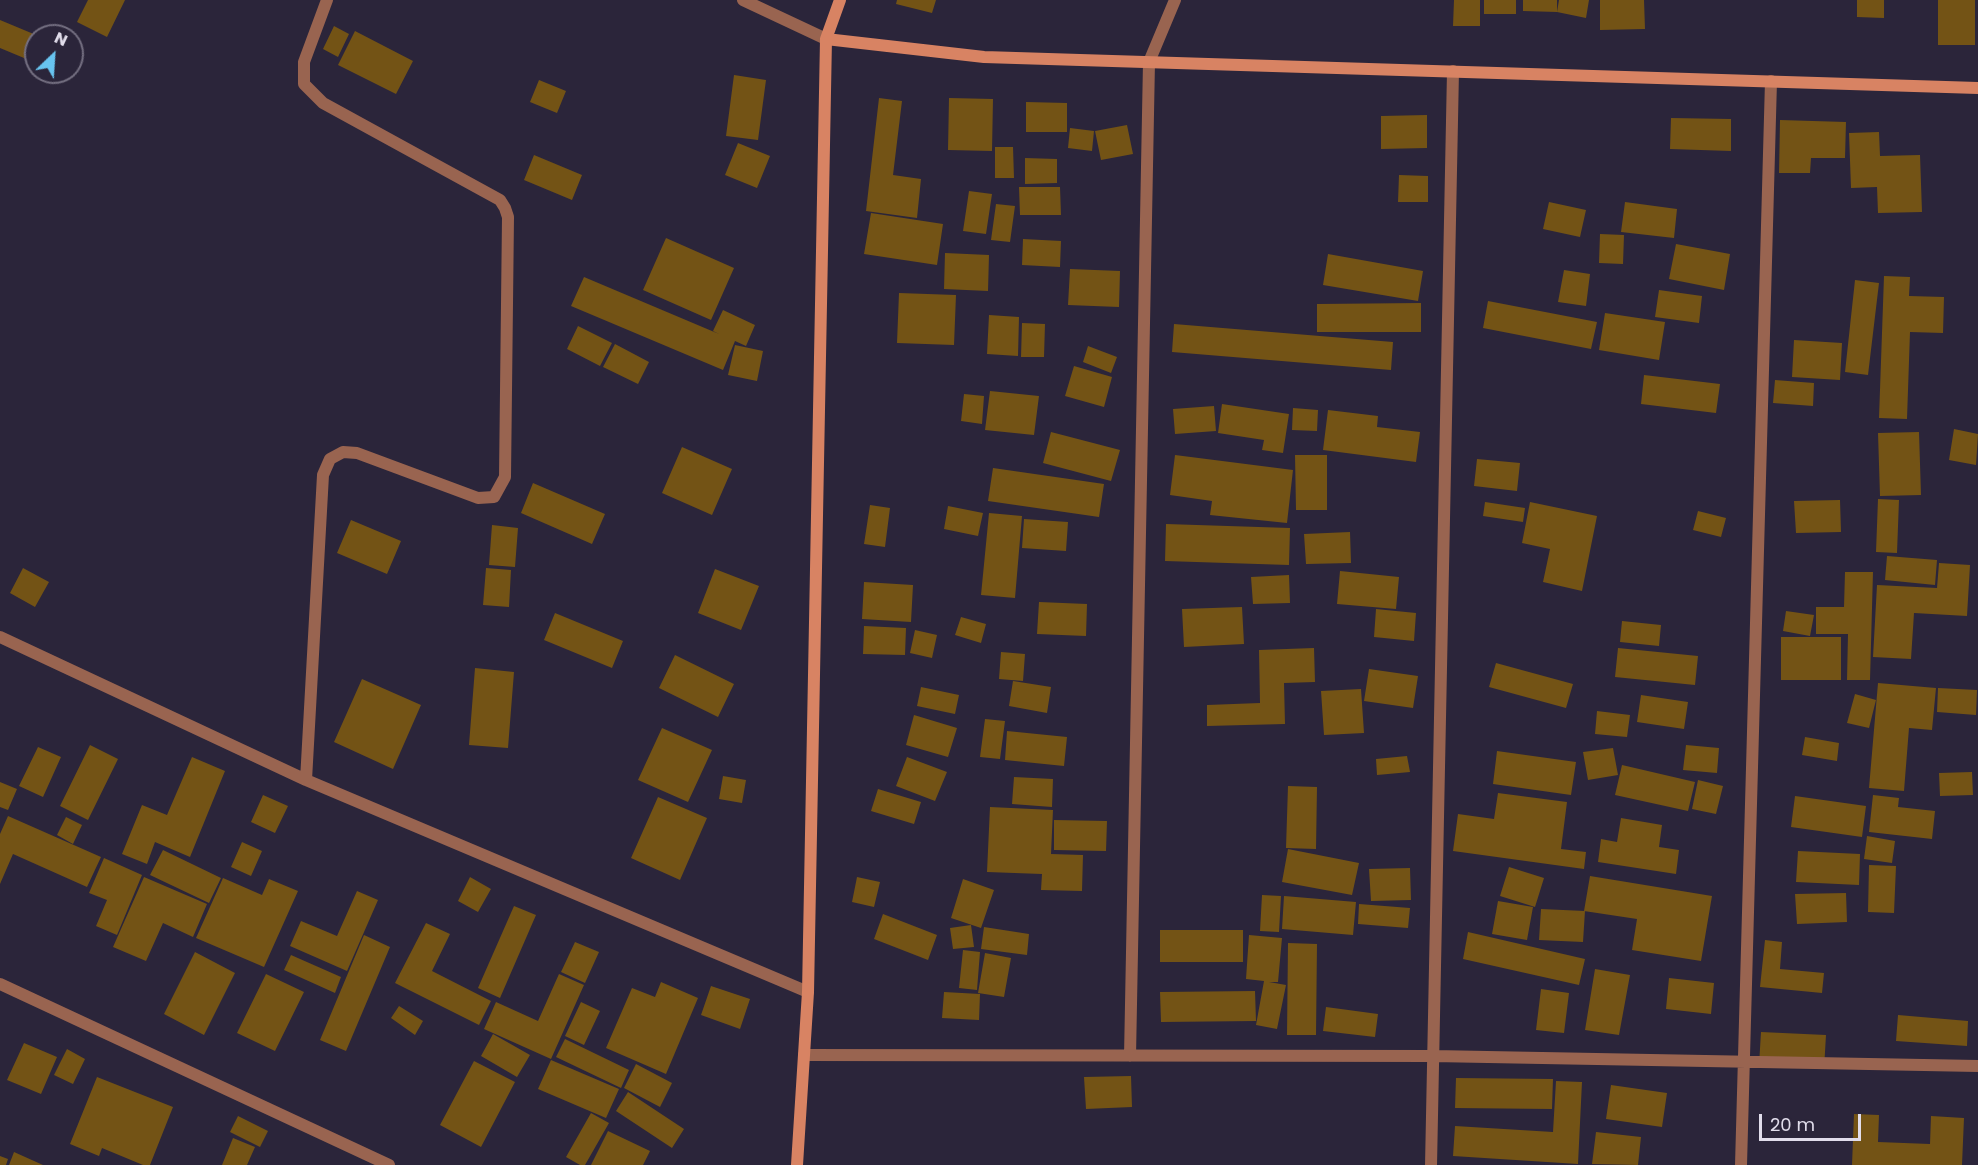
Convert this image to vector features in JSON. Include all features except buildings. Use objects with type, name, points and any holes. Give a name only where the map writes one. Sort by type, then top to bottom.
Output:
[{"type":"street","points":[[306,780],[323,475],[330,459],[343,452],[357,453],[478,498],[494,497],[505,477],[508,217],[505,208],[500,200],[323,103],[304,84],[304,62],[327,0]]},
{"type":"street","points":[[743,0],[826,39],[984,57],[1978,88]]},
{"type":"street","points":[[797,1165],[808,992],[826,39],[840,0]]},
{"type":"street","points":[[1130,1056],[1149,62],[1175,0]]},
{"type":"street","points":[[1431,1165],[1453,71]]},
{"type":"street","points":[[1741,1165],[1771,81]]},
{"type":"street","points":[[0,637],[306,780],[808,992]]},
{"type":"street","points":[[0,984],[389,1165]]},
{"type":"street","points":[[804,1055],[1433,1056],[1978,1066]]}]
